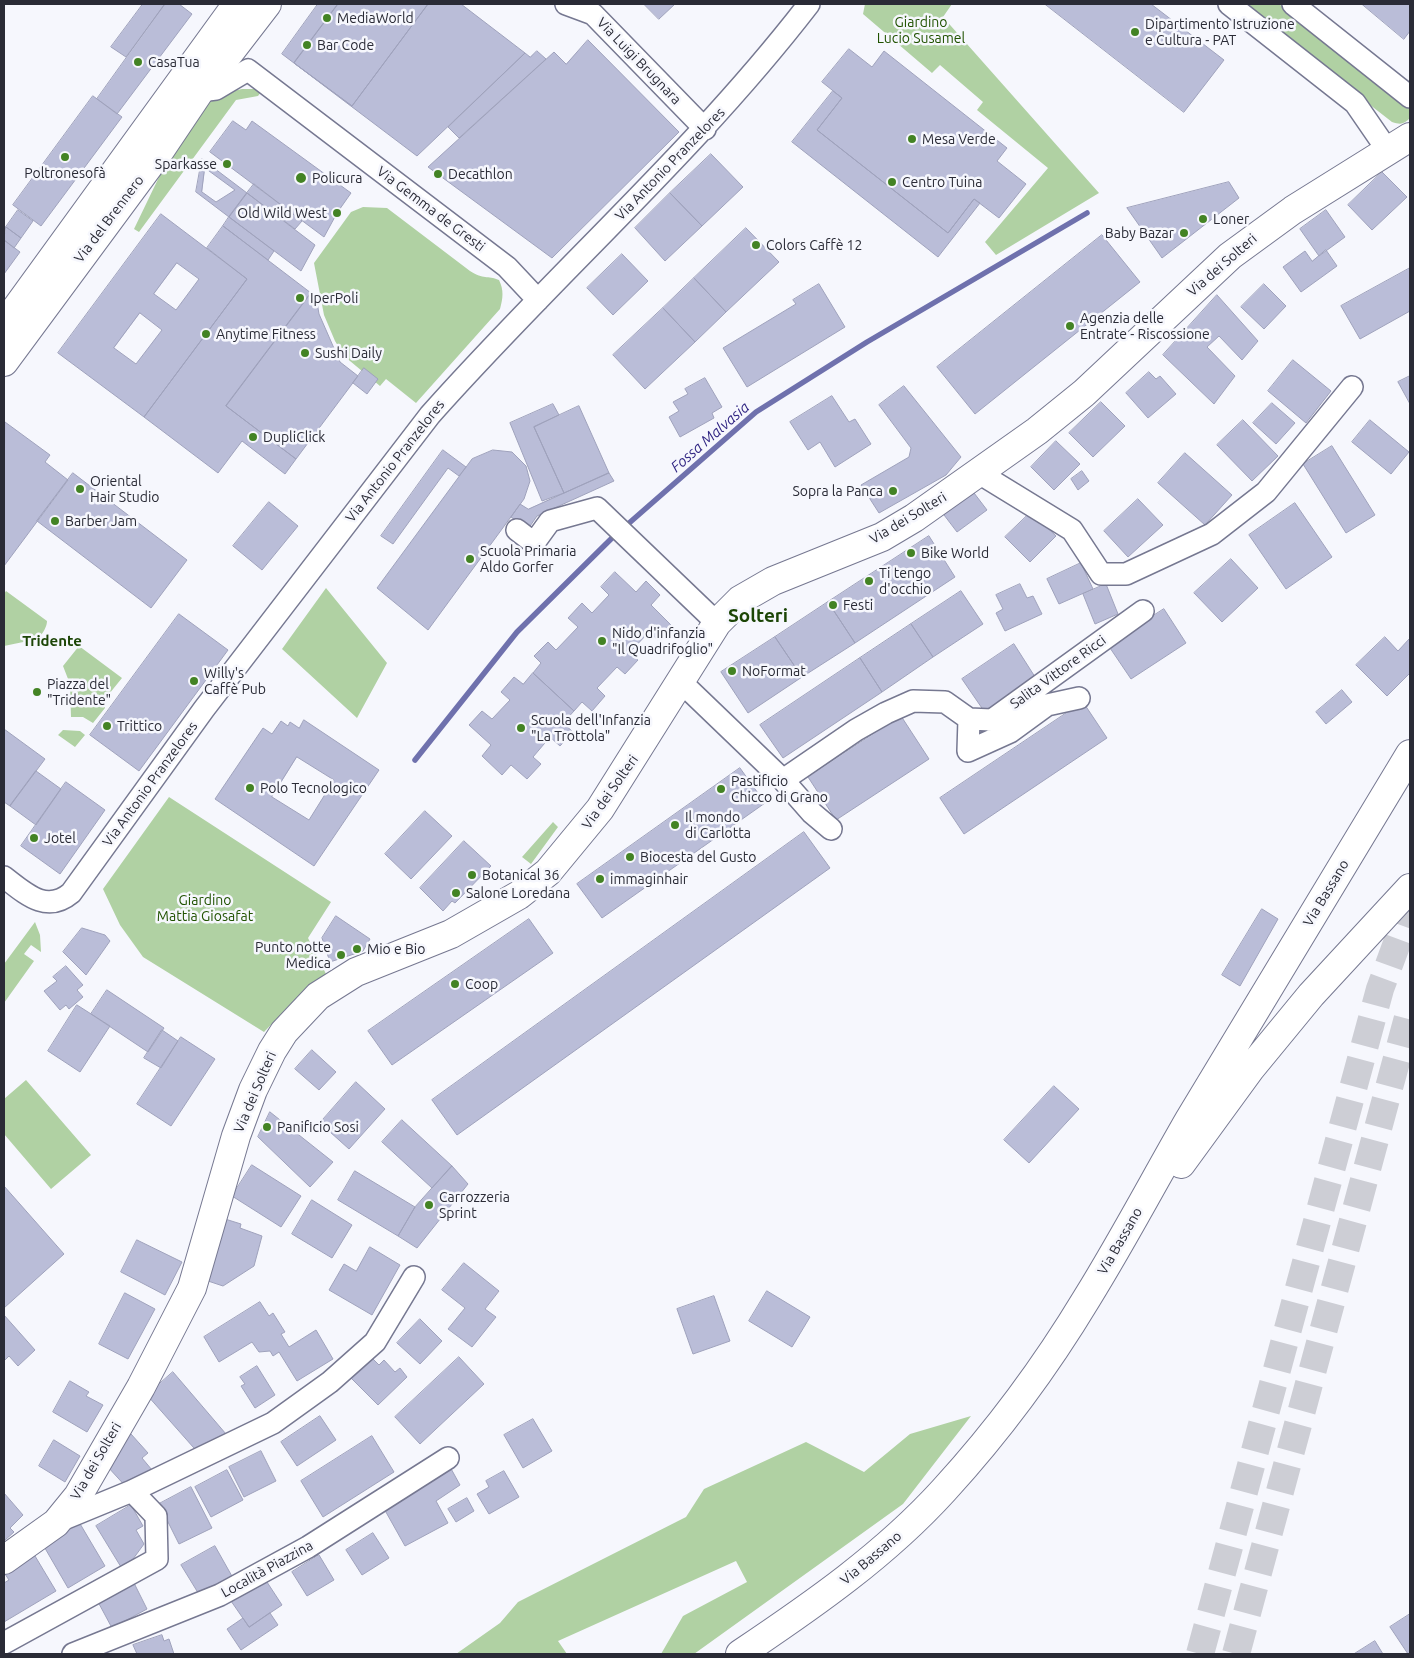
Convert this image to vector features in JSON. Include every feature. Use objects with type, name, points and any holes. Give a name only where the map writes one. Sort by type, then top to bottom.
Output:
[{"type":"main road","name":"Via del Brennero","points":[[4,325],[237,4]]},
{"type":"main road","name":"Via del Brennero","points":[[4,362],[157,155],[200,91],[267,4]]},
{"type":"main road","name":"Via dei Solteri","points":[[4,1560],[56,1522],[78,1496],[141,1387],[192,1288],[236,1136],[257,1082],[272,1051],[284,1032],[318,996],[356,972],[451,934],[511,900],[548,872],[600,809],[717,623],[750,594],[773,581],[882,537],[979,473],[1061,413],[1230,256],[1257,234],[1399,144]]},
{"type":"main road","name":"Via Bassano","points":[[740,1654],[849,1578],[911,1524],[943,1491],[1002,1421],[1048,1360],[1087,1299],[1189,1120],[1410,754]]},
{"type":"main road","points":[[1087,1299],[1158,1195],[1251,1068],[1311,996],[1410,888]]},
{"type":"street","name":"Via Luigi Brugnara","points":[[566,4],[594,14],[705,129]]},
{"type":"street","name":"Via Antonio Pranzelores","points":[[4,877],[29,896],[44,903],[54,902],[71,893],[215,695],[425,421],[469,371],[705,129],[810,4]]},
{"type":"street","points":[[1229,4],[1355,103],[1399,144]]},
{"type":"street","points":[[1293,4],[1410,96]]},
{"type":"street","name":"Via Gemma de Gresti","points":[[200,91],[216,89],[248,70],[507,267],[538,300]]},
{"type":"street","points":[[979,473],[1072,530],[1101,574],[1126,574],[1212,534],[1266,492],[1352,387]]},
{"type":"street","points":[[517,530],[534,543],[550,521],[597,508],[717,623]]},
{"type":"street","name":"Salita Vittore Ricci","points":[[1079,698],[1047,705],[1010,732],[968,751],[969,720],[992,720],[1143,611]]},
{"type":"street","points":[[681,682],[783,780],[812,813],[831,829]]},
{"type":"street","points":[[783,780],[856,730],[886,713],[913,701],[945,702],[969,720]]},
{"type":"street","points":[[56,1522],[132,1490],[273,1423],[330,1382],[375,1342],[414,1277]]},
{"type":"street","name":"Località Piazzina","points":[[73,1654],[220,1595],[308,1547],[448,1458]]},
{"type":"street","points":[[4,1643],[157,1559],[156,1516],[132,1490]]},
{"type":"green space","name":"Giardino Lucio Susamel","points":[[865,4],[952,4],[943,17],[1099,193],[996,255],[985,242],[1048,168],[977,110],[983,102],[940,65],[932,73],[863,14]]},
{"type":"green space","points":[[1243,4],[1279,4],[1407,103],[1410,107],[1410,118],[1402,123],[1392,122]]},
{"type":"green space","points":[[255,89],[261,92],[258,96],[236,100],[139,232],[134,229],[160,175],[167,152],[201,107],[229,92]]},
{"type":"green space","points":[[363,207],[387,208],[470,271],[479,276],[499,280],[502,287],[500,309],[416,403],[386,379],[380,386],[344,356],[335,341],[324,315],[314,263],[351,212]]},
{"type":"green space","points":[[326,588],[387,663],[357,718],[282,649]]},
{"type":"green space","points":[[6,591],[47,621],[43,632],[31,643],[28,644],[28,641],[4,646],[4,594]]},
{"type":"green space","points":[[79,646],[122,678],[105,699],[105,708],[93,723],[83,717],[71,717],[70,684],[63,666]]},
{"type":"green space","points":[[63,730],[80,731],[85,735],[75,747],[58,735]]},
{"type":"green space","name":"Giardino Mattia Giosafat","points":[[169,797],[331,902],[308,938],[326,974],[292,1003],[264,1032],[143,957],[120,925],[103,889]]},
{"type":"green space","points":[[553,822],[558,827],[531,864],[522,857]]},
{"type":"green space","points":[[35,922],[40,935],[41,952],[31,945],[24,954],[34,961],[4,1003],[4,964]]},
{"type":"green space","points":[[26,1080],[91,1155],[51,1189],[4,1134],[4,1099]]},
{"type":"green space","points":[[971,1416],[903,1504],[694,1654],[661,1654],[683,1616],[747,1582],[736,1561],[558,1641],[567,1654],[456,1654],[500,1623],[518,1602],[686,1517],[704,1489],[806,1442],[864,1472],[910,1434]]},
{"type":"building","points":[[143,4],[165,4],[126,57],[111,47]]},
{"type":"building","points":[[165,4],[179,4],[192,14],[117,114],[97,99]]},
{"type":"building","points":[[318,4],[338,4],[294,63],[352,106],[428,4],[461,4],[525,53],[417,156],[282,54]]},
{"type":"building","points":[[338,4],[428,4],[352,106],[294,63]]},
{"type":"building","points":[[644,4],[675,4],[659,19]]},
{"type":"building","name":"Dipartimento Istruzione e Cultura - PAT","points":[[1045,4],[1151,4],[1224,60],[1184,112]]},
{"type":"building","points":[[1362,4],[1410,4],[1410,31],[1404,39]]},
{"type":"building","points":[[588,40],[679,132],[552,258],[428,167],[554,52],[566,64]]},
{"type":"building","name":"Mesa Verde","points":[[849,49],[872,67],[884,51],[1007,148],[997,161],[1026,184],[999,218],[974,199],[948,233],[817,130],[842,98],[822,82]]},
{"type":"building","points":[[537,51],[546,59],[459,138],[448,127],[525,53],[530,57]]},
{"type":"building","points":[[833,91],[842,98],[817,130],[948,233],[974,199],[980,203],[938,257],[792,142]]},
{"type":"building","points":[[93,96],[122,117],[41,226],[13,205]]},
{"type":"building","points":[[233,121],[246,130],[252,121],[351,193],[324,237],[210,152]]},
{"type":"building","points":[[711,154],[743,187],[702,226],[670,193]]},
{"type":"building","points":[[202,159],[247,193],[229,217],[196,192]],"holes":[[[205,168],[235,190],[216,202],[202,192]]]},
{"type":"building","points":[[1382,172],[1407,197],[1372,230],[1348,205]]},
{"type":"building","points":[[1229,182],[1239,198],[1162,258],[1127,208]]},
{"type":"building","points":[[254,184],[302,221],[295,229],[247,193]]},
{"type":"building","points":[[247,193],[315,245],[301,271],[229,217]]},
{"type":"building","points":[[670,193],[702,226],[665,261],[635,228]]},
{"type":"building","points":[[18,210],[33,221],[21,238],[6,227]]},
{"type":"building","points":[[1326,210],[1345,237],[1319,256],[1300,229]]},
{"type":"building","points":[[161,214],[247,279],[144,417],[58,353]],"holes":[[[177,263],[199,279],[176,310],[154,294]],[[140,313],[162,330],[136,364],[114,348]]]},
{"type":"building","points":[[229,217],[274,251],[268,260],[223,226]]},
{"type":"building","points":[[223,226],[311,293],[226,406],[296,459],[285,474],[242,441],[218,473],[144,417],[247,279],[207,248]]},
{"type":"building","points":[[6,227],[21,238],[14,248],[4,240]]},
{"type":"building","points":[[746,228],[779,262],[726,312],[694,278]]},
{"type":"building","points":[[1102,235],[1140,282],[975,414],[937,367]]},
{"type":"building","points":[[4,240],[20,252],[4,274]]},
{"type":"building","points":[[1326,250],[1337,266],[1301,292],[1283,267],[1305,251],[1312,261]]},
{"type":"building","points":[[622,254],[648,281],[613,315],[587,288]]},
{"type":"building","points":[[1410,268],[1410,311],[1360,339],[1341,306]]},
{"type":"building","points":[[694,278],[726,312],[695,342],[663,308]]},
{"type":"building","points":[[819,284],[845,327],[747,387],[723,348],[796,304],[793,300]]},
{"type":"building","points":[[1264,284],[1286,306],[1264,329],[1241,307]]},
{"type":"building","points":[[311,293],[316,296],[319,314],[340,362],[358,376],[296,459],[226,406]]},
{"type":"building","points":[[1217,295],[1258,341],[1242,360],[1219,336],[1207,347],[1235,376],[1214,404],[1163,355]]},
{"type":"building","points":[[663,308],[695,342],[645,389],[613,355]]},
{"type":"building","points":[[1293,360],[1331,391],[1306,423],[1268,391]]},
{"type":"building","points":[[364,368],[378,379],[367,394],[353,383]]},
{"type":"building","points":[[1149,372],[1156,379],[1160,376],[1176,394],[1148,418],[1126,393]]},
{"type":"building","points":[[1410,376],[1410,404],[1398,382]]},
{"type":"building","points":[[705,378],[722,407],[712,413],[714,418],[680,437],[669,417],[679,411],[673,402],[688,394],[685,389]]},
{"type":"building","points":[[904,386],[961,457],[946,475],[879,513],[861,485],[909,457],[911,448],[879,405]]},
{"type":"building","points":[[832,396],[849,422],[855,419],[871,444],[835,467],[820,442],[808,450],[790,422]]},
{"type":"building","points":[[1101,402],[1125,426],[1093,457],[1069,433]]},
{"type":"building","points":[[1272,403],[1295,423],[1276,444],[1253,423]]},
{"type":"building","points":[[553,404],[559,415],[534,427],[564,493],[542,501],[510,423]]},
{"type":"building","points":[[579,406],[609,473],[564,493],[534,427]]},
{"type":"building","points":[[1243,420],[1278,456],[1252,481],[1217,445]]},
{"type":"building","points":[[1370,420],[1409,452],[1391,474],[1352,442]]},
{"type":"building","points":[[5,422],[50,455],[45,462],[68,480],[4,566]]},
{"type":"building","points":[[1056,441],[1080,464],[1054,490],[1031,467]]},
{"type":"building","points":[[1332,446],[1375,515],[1346,533],[1303,464]]},
{"type":"building","points":[[443,450],[466,467],[459,476],[448,468],[393,544],[381,536]]},
{"type":"building","points":[[493,450],[512,452],[526,466],[530,481],[524,499],[428,630],[377,588],[472,459]]},
{"type":"building","points":[[1185,453],[1232,495],[1205,525],[1158,483]]},
{"type":"building","points":[[1082,471],[1089,481],[1078,490],[1071,479]]},
{"type":"building","points":[[73,473],[187,560],[151,608],[37,521]]},
{"type":"building","points":[[609,473],[614,481],[537,516],[528,529],[511,517],[520,504],[528,509]]},
{"type":"building","points":[[971,489],[987,510],[957,532],[941,511]]},
{"type":"building","points":[[1138,499],[1163,525],[1128,557],[1104,531]]},
{"type":"building","points":[[269,502],[298,526],[262,570],[233,546]]},
{"type":"building","points":[[1295,503],[1332,557],[1286,589],[1249,535]]},
{"type":"building","points":[[1031,512],[1056,536],[1030,562],[1005,537]]},
{"type":"building","points":[[929,536],[955,577],[855,643],[828,602]]},
{"type":"building","points":[[1231,559],[1258,588],[1222,622],[1194,593]]},
{"type":"building","points":[[1081,563],[1093,589],[1059,604],[1047,579]]},
{"type":"building","name":"Nido d'infanzia \"Il Quadrifoglio\"","points":[[615,572],[636,592],[646,581],[660,595],[651,605],[672,626],[658,640],[649,632],[630,652],[638,660],[625,674],[617,667],[597,688],[605,696],[592,711],[582,702],[574,711],[533,673],[541,663],[534,656],[548,642],[556,650],[578,627],[568,618],[582,603],[592,613],[609,595],[601,587]]},
{"type":"building","points":[[1020,584],[1027,598],[1033,596],[1042,614],[1005,631],[996,613],[1003,609],[996,595]]},
{"type":"building","points":[[1106,584],[1118,614],[1095,624],[1083,594]]},
{"type":"building","points":[[961,591],[983,624],[933,657],[911,624]]},
{"type":"building","points":[[828,602],[855,643],[802,677],[775,637]]},
{"type":"building","points":[[1164,609],[1186,643],[1131,679],[1108,645]]},
{"type":"building","points":[[179,614],[228,650],[139,771],[90,735]]},
{"type":"building","points":[[911,624],[933,657],[882,692],[860,658]]},
{"type":"building","points":[[775,637],[802,677],[748,713],[721,672]]},
{"type":"building","points":[[1385,637],[1398,651],[1410,638],[1410,673],[1387,696],[1356,665]]},
{"type":"building","points":[[1014,644],[1037,680],[986,714],[962,679]]},
{"type":"building","points":[[860,658],[882,692],[783,758],[760,725]]},
{"type":"building","name":"Scuola dell'Infanzia \"La Trottola\"","points":[[533,673],[574,711],[563,723],[573,732],[560,746],[550,737],[533,757],[541,764],[527,779],[511,765],[502,775],[482,756],[491,745],[469,725],[482,711],[492,719],[510,700],[501,692],[514,677],[523,684]]},
{"type":"building","points":[[1342,690],[1352,702],[1326,724],[1316,712]]},
{"type":"building","points":[[1083,702],[1107,738],[964,834],[940,798]]},
{"type":"building","points":[[901,716],[929,759],[836,820],[808,777]]},
{"type":"building","name":"Polo Tecnologico","points":[[304,720],[379,770],[314,866],[215,799],[263,728],[272,734],[281,721],[288,726],[290,722],[299,728]],"holes":[[[297,757],[334,780],[309,820],[272,797]]]},
{"type":"building","points":[[4,729],[45,759],[10,806],[4,802]]},
{"type":"building","points":[[740,768],[765,803],[602,918],[577,884]]},
{"type":"building","points":[[36,771],[61,789],[36,825],[10,806]]},
{"type":"building","points":[[66,782],[105,810],[60,874],[21,846]]},
{"type":"building","points":[[425,811],[452,836],[411,879],[385,854]]},
{"type":"building","points":[[804,832],[830,868],[457,1135],[432,1100]]},
{"type":"building","points":[[464,841],[491,866],[455,903],[452,901],[443,911],[420,888]]},
{"type":"building","points":[[1262,909],[1278,919],[1240,986],[1222,975]]},
{"type":"building","points":[[336,916],[370,939],[363,951],[330,962],[322,938]]},
{"type":"building","points":[[529,919],[553,953],[392,1065],[368,1031]]},
{"type":"building","points":[[82,928],[105,935],[110,941],[86,975],[63,952]]},
{"type":"building","points":[[66,966],[83,985],[77,990],[83,997],[69,1009],[66,1005],[60,1010],[44,991],[57,981],[53,977]]},
{"type":"building","points":[[107,990],[164,1028],[148,1052],[91,1014]]},
{"type":"building","points":[[77,1005],[110,1026],[80,1072],[48,1051]]},
{"type":"building","points":[[162,1030],[178,1041],[161,1068],[144,1058]]},
{"type":"building","points":[[181,1037],[215,1059],[171,1126],[137,1104]]},
{"type":"building","points":[[312,1050],[336,1072],[319,1090],[295,1069]]},
{"type":"building","points":[[356,1082],[385,1109],[349,1149],[320,1123]]},
{"type":"building","points":[[1054,1086],[1079,1109],[1029,1163],[1004,1140]]},
{"type":"building","points":[[270,1112],[333,1162],[310,1187],[258,1137]]},
{"type":"building","points":[[402,1120],[452,1166],[432,1188],[382,1142]]},
{"type":"building","points":[[252,1165],[301,1196],[281,1227],[232,1196]]},
{"type":"building","points":[[452,1166],[468,1184],[417,1248],[398,1236],[415,1207]]},
{"type":"building","points":[[355,1171],[415,1207],[398,1236],[338,1200]]},
{"type":"building","points":[[4,1186],[64,1254],[4,1308]]},
{"type":"building","points":[[312,1200],[352,1225],[332,1258],[292,1234]]},
{"type":"building","points":[[225,1219],[241,1224],[240,1228],[262,1236],[254,1266],[223,1286],[208,1281]]},
{"type":"building","points":[[137,1240],[182,1262],[165,1295],[121,1272]]},
{"type":"building","points":[[370,1247],[400,1265],[372,1315],[329,1290],[344,1264],[356,1271]]},
{"type":"building","points":[[464,1263],[499,1291],[485,1309],[496,1317],[472,1347],[448,1329],[465,1308],[442,1290]]},
{"type":"building","points":[[767,1291],[810,1317],[792,1347],[749,1321]]},
{"type":"building","points":[[125,1293],[155,1309],[128,1359],[99,1344]]},
{"type":"building","points":[[714,1296],[730,1341],[693,1354],[677,1309]]},
{"type":"building","points":[[260,1302],[269,1316],[273,1313],[285,1332],[281,1334],[289,1347],[316,1330],[333,1359],[297,1381],[279,1352],[273,1356],[270,1351],[259,1352],[252,1342],[219,1362],[204,1337]]},
{"type":"building","points":[[4,1315],[35,1350],[18,1366],[9,1356],[4,1361]]},
{"type":"building","points":[[420,1319],[442,1341],[420,1364],[397,1343]]},
{"type":"building","points":[[371,1357],[379,1365],[384,1360],[395,1372],[400,1368],[407,1377],[378,1405],[350,1377]]},
{"type":"building","points":[[459,1357],[484,1384],[420,1444],[395,1417]]},
{"type":"building","points":[[257,1366],[275,1395],[255,1408],[241,1386],[245,1384],[240,1377]]},
{"type":"building","points":[[173,1372],[232,1441],[201,1456],[147,1395]]},
{"type":"building","points":[[70,1381],[89,1392],[86,1396],[103,1405],[87,1432],[53,1412]]},
{"type":"building","points":[[320,1416],[336,1440],[297,1466],[281,1442]]},
{"type":"building","points":[[533,1419],[552,1451],[523,1468],[504,1435]]},
{"type":"building","points":[[131,1434],[148,1453],[142,1458],[152,1470],[129,1490],[107,1466],[119,1445]]},
{"type":"building","points":[[372,1436],[394,1472],[323,1517],[301,1481]]},
{"type":"building","points":[[54,1440],[80,1456],[65,1482],[39,1466]]},
{"type":"building","points":[[261,1451],[276,1481],[244,1497],[229,1467]]},
{"type":"building","points":[[449,1465],[460,1485],[436,1501],[448,1523],[405,1546],[382,1505]]},
{"type":"building","points":[[227,1470],[243,1500],[211,1517],[195,1487]]},
{"type":"building","points":[[504,1471],[519,1497],[489,1514],[477,1494],[489,1487],[486,1481]]},
{"type":"building","points":[[191,1487],[212,1528],[179,1544],[159,1504]]},
{"type":"building","points":[[4,1493],[23,1515],[10,1528],[14,1532],[4,1541]]},
{"type":"building","points":[[467,1498],[474,1511],[456,1522],[448,1509]]},
{"type":"building","points":[[131,1505],[143,1526],[136,1530],[144,1544],[133,1559],[121,1567],[96,1526]]},
{"type":"building","points":[[79,1522],[105,1566],[68,1588],[42,1543]]},
{"type":"building","points":[[373,1533],[389,1558],[362,1575],[346,1550]]},
{"type":"building","points":[[215,1546],[233,1578],[200,1596],[181,1565]]},
{"type":"building","points":[[319,1555],[334,1580],[307,1596],[292,1572]]},
{"type":"building","points":[[35,1556],[56,1591],[4,1622],[4,1583],[9,1580],[5,1574]]},
{"type":"building","points":[[265,1579],[282,1605],[249,1627],[231,1601]]},
{"type":"building","points":[[133,1581],[147,1609],[112,1628],[97,1600]]},
{"type":"building","points":[[270,1613],[278,1625],[241,1650],[227,1629],[243,1618],[249,1627]]},
{"type":"building","points":[[1410,1614],[1410,1654],[1408,1654],[1390,1627]]},
{"type":"building","points":[[162,1635],[164,1641],[169,1639],[174,1654],[137,1654],[133,1645]]},
{"type":"building","points":[[1375,1641],[1383,1654],[1354,1654]]},
{"type":"waterway","name":"Fossa Malvasia","points":[[415,760],[517,632],[612,538],[756,412],[867,342],[1087,213]]},
{"type":"tunnel","points":[[1200,1654],[1380,989],[1410,908]]},
{"type":"tunnel","points":[[1236,1654],[1410,1010]]},
{"type":"place","name":"MediaWorld","points":[[327,18]]},
{"type":"place","name":"Dipartimento Istruzione e Cultura - PAT","points":[[1135,32]]},
{"type":"place","name":"Bar Code","points":[[307,45]]},
{"type":"place","name":"CasaTua","points":[[138,62]]},
{"type":"place","name":"Mesa Verde","points":[[912,139]]},
{"type":"place","name":"Poltronesofà","points":[[65,157]]},
{"type":"place","name":"Sparkasse","points":[[227,164]]},
{"type":"place","name":"Decathlon","points":[[438,174]]},
{"type":"place","name":"Policura","points":[[301,178]]},
{"type":"place","name":"Centro Tuina","points":[[892,182]]},
{"type":"place","name":"Old Wild West","points":[[337,213]]},
{"type":"place","name":"Loner","points":[[1203,219]]},
{"type":"place","name":"Baby Bazar","points":[[1184,233]]},
{"type":"place","name":"Colors Caffè 12","points":[[756,245]]},
{"type":"place","name":"IperPoli","points":[[300,298]]},
{"type":"place","name":"Agenzia delle Entrate - Riscossione","points":[[1070,326]]},
{"type":"place","name":"Anytime Fitness","points":[[206,334]]},
{"type":"place","name":"Sushi Daily","points":[[305,353]]},
{"type":"place","name":"DupliClick","points":[[253,437]]},
{"type":"place","name":"Oriental Hair Studio","points":[[80,489]]},
{"type":"place","name":"Sopra la Panca","points":[[893,491]]},
{"type":"place","name":"Barber Jam","points":[[55,521]]},
{"type":"place","name":"Bike World","points":[[911,553]]},
{"type":"place","name":"Scuola Primaria Aldo Gorfer","points":[[470,559]]},
{"type":"place","name":"Ti tengo d'occhio","points":[[869,581]]},
{"type":"place","name":"Festi","points":[[833,605]]},
{"type":"place","name":"Nido d'infanzia \"Il Quadrifoglio\"","points":[[602,641]]},
{"type":"place","name":"NoFormat","points":[[732,671]]},
{"type":"place","name":"Willy's Caffè Pub","points":[[194,681]]},
{"type":"place","name":"Piazza del \"Tridente\"","points":[[37,692]]},
{"type":"place","name":"Trittico","points":[[107,726]]},
{"type":"place","name":"Scuola dell'Infanzia \"La Trottola\"","points":[[521,728]]},
{"type":"place","name":"Polo Tecnologico","points":[[250,788]]},
{"type":"place","name":"Pastificio Chicco di Grano","points":[[721,789]]},
{"type":"place","name":"Il mondo di Carlotta","points":[[675,825]]},
{"type":"place","name":"Jotel","points":[[34,838]]},
{"type":"place","name":"Biocesta del Gusto","points":[[630,857]]},
{"type":"place","name":"Botanical 36","points":[[472,875]]},
{"type":"place","name":"immaginhair","points":[[600,879]]},
{"type":"place","name":"Salone Loredana","points":[[456,893]]},
{"type":"place","name":"Mio e Bio","points":[[357,949]]},
{"type":"place","name":"Punto notte Medica","points":[[341,955]]},
{"type":"place","name":"Coop","points":[[455,984]]},
{"type":"place","name":"Panificio Sosi","points":[[267,1127]]},
{"type":"place","name":"Carrozzeria Sprint","points":[[429,1205]]},
{"type":"district","name":"Solteri","points":[[758,616]]},
{"type":"district","name":"Tridente","points":[[52,641]]}]
